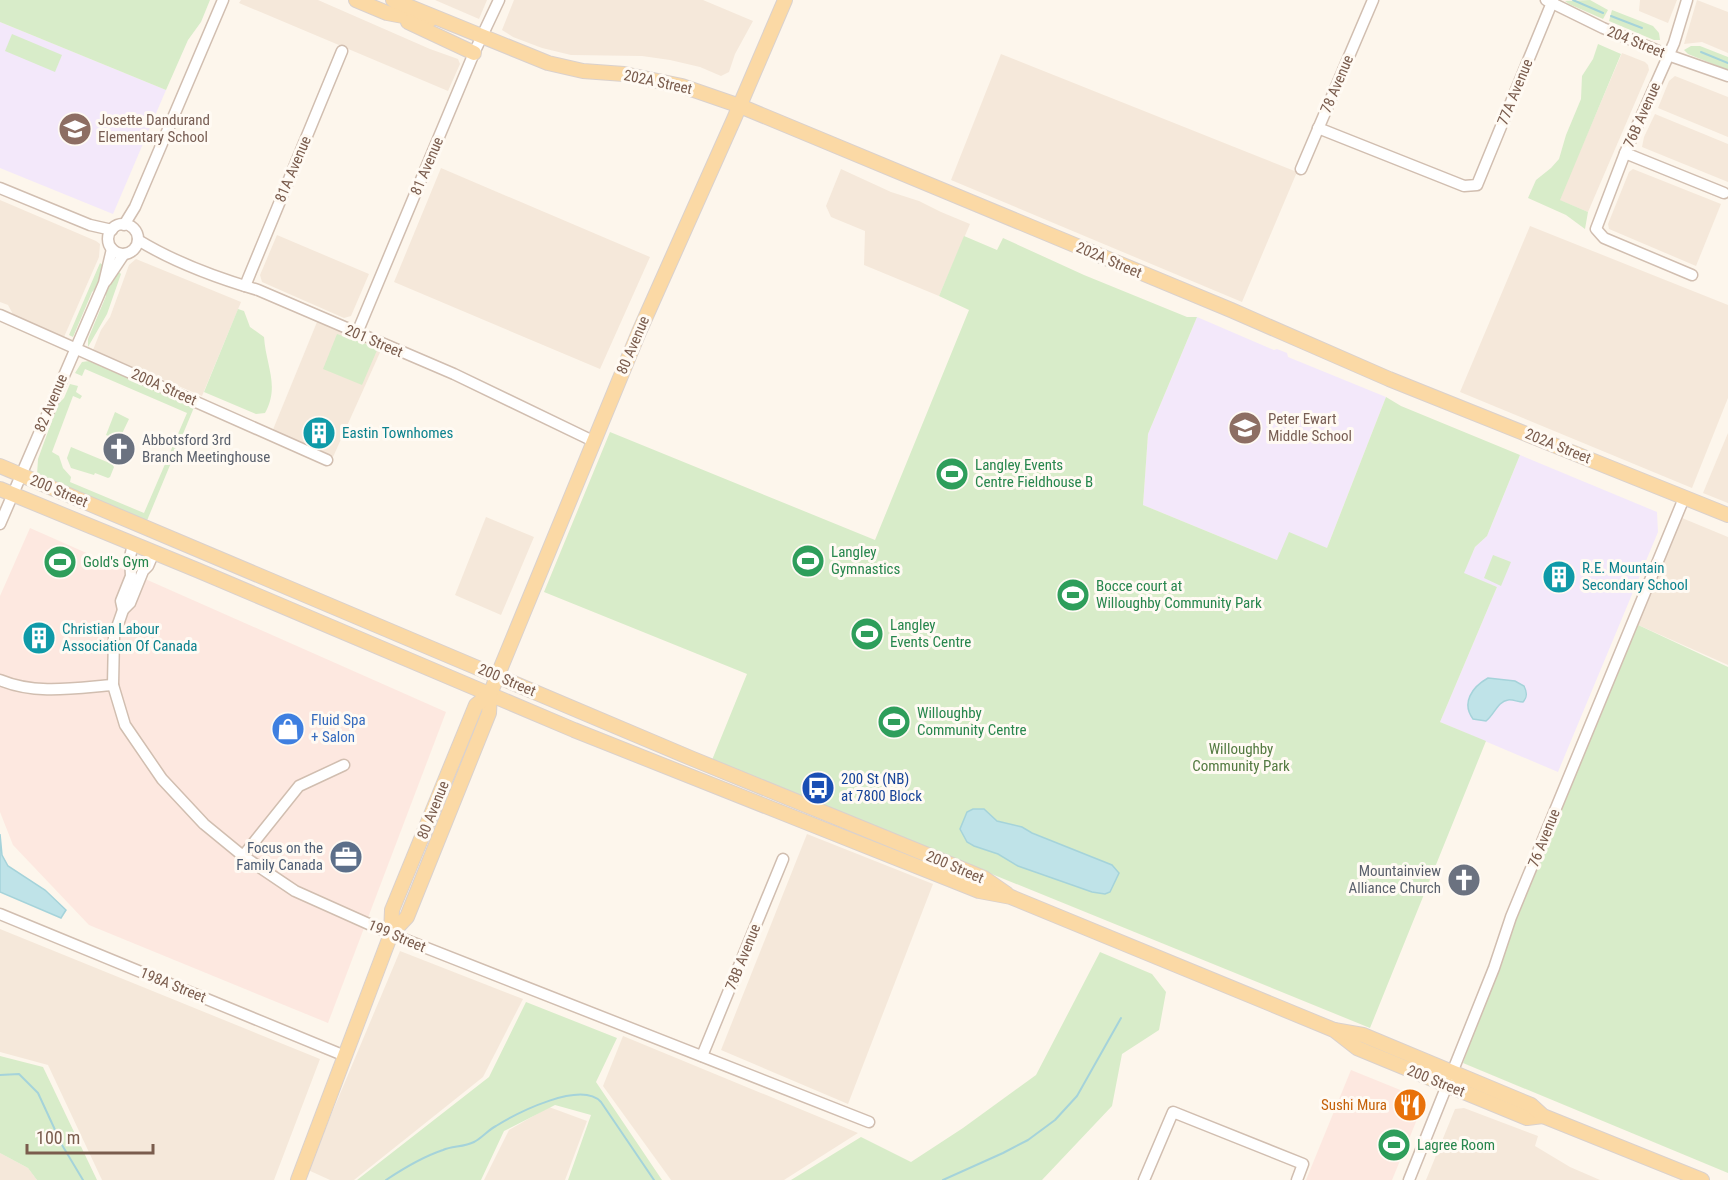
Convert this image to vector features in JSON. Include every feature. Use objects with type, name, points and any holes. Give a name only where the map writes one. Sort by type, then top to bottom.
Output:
[{"type":"main road","points":[[356,0],[390,6],[474,53]]},
{"type":"main road","name":"80 Avenue","points":[[298,1180],[391,934],[392,910],[476,705],[490,694],[498,676],[593,441],[785,0]]},
{"type":"main road","name":"202A Street","points":[[390,6],[454,25],[564,67],[624,74],[682,86],[740,106],[1212,302],[1411,388],[1728,515]]},
{"type":"main road","name":"200 Street","points":[[0,466],[727,773],[984,878],[1011,897]]},
{"type":"main road","name":"200 Street","points":[[6,492],[154,552],[574,730],[979,891],[1011,897],[1334,1030],[1357,1048],[1450,1078],[1527,1118],[1543,1116],[1702,1180]]},
{"type":"street","points":[[132,248],[128,226],[223,0]]},
{"type":"street","name":"81 Avenue","points":[[357,333],[474,53],[499,0]]},
{"type":"street","name":"78 Avenue","points":[[1301,169],[1373,0]]},
{"type":"street","name":"76B Avenue","points":[[1687,0],[1668,55],[1596,230],[1604,238],[1692,275]]},
{"type":"street","name":"77A Avenue","points":[[1318,128],[1464,186],[1477,184],[1550,1]]},
{"type":"street","name":"204 Street","points":[[1550,1],[1603,28],[1668,55],[1728,76]]},
{"type":"street","name":"81A Avenue","points":[[244,286],[342,51]]},
{"type":"street","points":[[1626,153],[1724,193]]},
{"type":"street","points":[[0,188],[90,225],[110,239],[128,226]]},
{"type":"street","name":"201 Street","points":[[110,239],[117,253],[132,248],[152,250],[244,286],[454,374],[593,441]]},
{"type":"street","name":"82 Avenue","points":[[104,283],[110,239]]},
{"type":"street","name":"82 Avenue","points":[[0,524],[6,492],[20,475],[104,283],[132,248]]},
{"type":"street","name":"200A Street","points":[[0,315],[327,460]]},
{"type":"street","name":"76 Avenue","points":[[1408,1180],[1494,968],[1511,917],[1684,498]]},
{"type":"street","points":[[123,610],[121,601],[131,576],[130,557],[133,544]]},
{"type":"street","points":[[0,680],[11,685],[50,691],[113,685],[114,636],[123,610],[130,603],[143,571],[148,566],[154,552]]},
{"type":"street","name":"199 Street","points":[[113,685],[125,726],[162,779],[204,824],[243,856],[295,891],[391,934],[869,1122]]},
{"type":"street","points":[[243,856],[299,786],[344,765]]},
{"type":"street","name":"78B Avenue","points":[[702,1056],[783,859]]},
{"type":"street","name":"198A Street","points":[[0,914],[345,1056]]},
{"type":"street","points":[[1144,1180],[1173,1112],[1303,1164],[1297,1180]]},
{"type":"shaded area","points":[[241,0],[318,0],[458,59],[460,64],[448,91],[239,3]]},
{"type":"shaded area","points":[[435,0],[487,0],[479,19]]},
{"type":"shaded area","points":[[514,0],[703,0],[753,21],[735,54],[729,72],[721,76],[700,67],[670,60],[642,56],[571,55],[542,48],[513,37],[502,30]]},
{"type":"shaded area","points":[[1640,0],[1677,0],[1668,23],[1639,11]]},
{"type":"shaded area","points":[[1697,0],[1728,12],[1728,53],[1702,42],[1684,44]]},
{"type":"shaded area","name":"Josette Dandurand Elementary School","points":[[0,22],[166,90],[113,214],[0,168]]},
{"type":"shaded area","points":[[1622,53],[1645,62],[1649,70],[1588,212],[1559,200]]},
{"type":"shaded area","points":[[1001,54],[1297,172],[1242,302],[951,180]]},
{"type":"shaded area","points":[[1675,76],[1728,97],[1728,137],[1658,108],[1669,81]]},
{"type":"shaded area","points":[[1655,114],[1728,144],[1728,182],[1642,147],[1644,137]]},
{"type":"shaded area","points":[[441,168],[650,257],[600,369],[394,282]]},
{"type":"shaded area","points":[[841,169],[970,224],[939,296],[864,265],[865,231],[831,217],[826,206]]},
{"type":"shaded area","points":[[1633,169],[1721,204],[1696,266],[1609,229],[1608,224],[1629,172]]},
{"type":"shaded area","points":[[0,200],[100,244],[99,257],[64,337],[14,316],[8,305],[0,302]]},
{"type":"shaded area","points":[[1530,226],[1728,305],[1728,398],[1692,488],[1460,392]]},
{"type":"shaded area","points":[[277,235],[369,274],[351,316],[344,318],[262,282],[260,275]]},
{"type":"shaded area","points":[[136,259],[241,302],[202,396],[93,350],[101,330],[110,317],[129,265]]},
{"type":"shaded area","points":[[1197,317],[1274,350],[1287,353],[1288,357],[1386,397],[1327,548],[1277,560],[1143,505],[1148,434]]},
{"type":"shaded area","name":"Eastin Townhomes","points":[[317,322],[382,348],[333,457],[272,432]]},
{"type":"shaded area","points":[[1728,433],[1728,503],[1703,493]]},
{"type":"shaded area","points":[[1520,455],[1657,512],[1658,532],[1558,772],[1440,722],[1497,587],[1463,574],[1475,547],[1487,536]]},
{"type":"shaded area","points":[[486,517],[534,537],[501,615],[455,595]]},
{"type":"shaded area","points":[[1682,518],[1728,537],[1728,665],[1636,624]]},
{"type":"shaded area","points":[[30,528],[446,712],[328,1023],[89,925],[13,845],[0,812],[0,596]]},
{"type":"shaded area","points":[[807,834],[933,884],[848,1104],[721,1050]]},
{"type":"shaded area","points":[[0,929],[320,1059],[274,1180],[102,1180],[48,1065],[0,1052]]},
{"type":"shaded area","points":[[400,951],[523,999],[483,1077],[354,1180],[330,1180],[308,1170]]},
{"type":"shaded area","points":[[623,1036],[858,1133],[784,1180],[671,1180],[603,1086]]},
{"type":"shaded area","points":[[1351,1070],[1425,1100],[1392,1180],[1306,1180]]},
{"type":"shaded area","points":[[549,1107],[587,1121],[565,1180],[484,1180],[509,1130]]},
{"type":"shaded area","points":[[1464,1108],[1538,1136],[1535,1146],[1570,1167],[1600,1180],[1426,1180],[1455,1109]]},
{"type":"shaded area","points":[[0,1153],[28,1168],[37,1180],[0,1180]]},
{"type":"green space","points":[[0,0],[210,0],[201,22],[188,40],[166,90],[0,22]]},
{"type":"green space","points":[[1590,0],[1608,10],[1603,19],[1565,1]]},
{"type":"green space","points":[[1612,10],[1653,26],[1659,33],[1660,40],[1654,40],[1609,21]]},
{"type":"green space","points":[[12,34],[62,55],[55,72],[5,51]]},
{"type":"green space","points":[[1598,44],[1621,54],[1560,200],[1588,212],[1585,229],[1566,215],[1528,198],[1536,180],[1559,159],[1581,99],[1582,76],[1593,59]]},
{"type":"green space","points":[[1691,46],[1700,46],[1728,57],[1728,70],[1688,54],[1684,50]]},
{"type":"green space","name":"Willoughby Community Park","points":[[964,236],[997,250],[1003,238],[1084,275],[1187,317],[1197,317],[1148,434],[1143,505],[1277,560],[1289,532],[1327,548],[1386,397],[1401,406],[1520,455],[1487,536],[1475,547],[1464,573],[1497,587],[1440,722],[1486,741],[1370,1028],[712,760],[747,674],[544,592],[610,432],[875,540],[969,310],[939,296]]},
{"type":"green space","points":[[100,263],[104,266],[98,286],[92,292],[73,337],[69,335]]},
{"type":"green space","points":[[117,270],[121,274],[107,314],[88,347],[88,339],[106,291]]},
{"type":"green space","points":[[238,309],[244,311],[250,327],[264,337],[272,385],[265,413],[256,414],[204,392]]},
{"type":"green space","points":[[337,334],[378,348],[362,385],[323,369]]},
{"type":"green space","points":[[89,361],[195,405],[146,523],[37,475],[38,459],[58,404],[64,398],[70,384],[78,386],[76,392],[82,396],[80,399],[73,396],[52,452],[59,456],[63,468],[71,477],[70,482],[144,513],[187,413],[85,369],[82,376],[75,373],[82,362]]},
{"type":"green space","points":[[115,412],[129,419],[119,440],[106,435]]},
{"type":"green space","points":[[71,447],[112,464],[114,467],[110,477],[71,468],[67,458]]},
{"type":"green space","points":[[1493,555],[1511,562],[1501,586],[1484,578]]},
{"type":"green space","points":[[1636,624],[1728,667],[1728,1173],[1463,1063],[1515,920]]},
{"type":"green space","points":[[1100,952],[1152,974],[1166,992],[1159,1030],[1122,1054],[1112,1106],[1042,1180],[791,1180],[861,1137],[911,1162],[1036,1075]]},
{"type":"green space","points":[[526,1002],[617,1038],[596,1082],[662,1180],[568,1180],[591,1115],[555,1105],[504,1131],[481,1180],[357,1180],[489,1077]]},
{"type":"green space","points":[[0,1056],[43,1067],[97,1180],[37,1180],[28,1168],[0,1153]]},
{"type":"water","points":[[1488,678],[1515,681],[1524,686],[1526,698],[1523,702],[1505,701],[1486,721],[1473,719],[1468,701],[1477,686]]},
{"type":"water","points":[[973,809],[984,809],[997,821],[1022,827],[1112,865],[1119,873],[1110,892],[1105,894],[1092,892],[1018,866],[998,854],[967,842],[960,829],[967,812]]},
{"type":"water","points":[[0,834],[2,855],[8,866],[45,890],[66,910],[61,918],[0,892]]},
{"type":"waterway","points":[[1573,0],[1603,13]]},
{"type":"waterway","points":[[1611,16],[1642,28]]},
{"type":"waterway","points":[[1701,52],[1728,63]]},
{"type":"waterway","points":[[943,1180],[1028,1140],[1055,1120],[1077,1096],[1121,1018]]},
{"type":"waterway","points":[[0,1075],[19,1074],[38,1093],[62,1145],[83,1180]]},
{"type":"waterway","points":[[386,1180],[436,1153],[474,1142],[493,1128],[533,1107],[565,1096],[579,1095],[592,1096],[601,1102],[654,1180]]},
{"type":"place","name":"Josette Dandurand Elementary School","points":[[75,129]]},
{"type":"place","name":"Peter Ewart Middle School","points":[[1245,428]]},
{"type":"place","name":"Eastin Townhomes","points":[[319,433]]},
{"type":"place","name":"Abbotsford 3rd Branch Meetinghouse","points":[[119,449]]},
{"type":"place","name":"Langley Events Centre Fieldhouse B","points":[[952,474]]},
{"type":"place","name":"Langley Gymnastics","points":[[808,561]]},
{"type":"place","name":"Gold's Gym","points":[[60,562]]},
{"type":"place","name":"R.E. Mountain Secondary School","points":[[1559,577]]},
{"type":"place","name":"Bocce court at Willoughby Community Park","points":[[1073,595]]},
{"type":"place","name":"Langley Events Centre","points":[[867,634]]},
{"type":"place","name":"Christian Labour Association Of Canada","points":[[39,638]]},
{"type":"place","name":"Willoughby Community Centre","points":[[894,722]]},
{"type":"place","name":"Fluid Spa + Salon","points":[[288,729]]},
{"type":"place","name":"200 St (NB) at 7800 Block","points":[[818,788]]},
{"type":"place","name":"Focus on the Family Canada","points":[[346,857]]},
{"type":"place","name":"Mountainview Alliance Church","points":[[1464,880]]},
{"type":"place","name":"Sushi Mura","points":[[1410,1105]]},
{"type":"place","name":"Lagree Room","points":[[1394,1145]]}]
